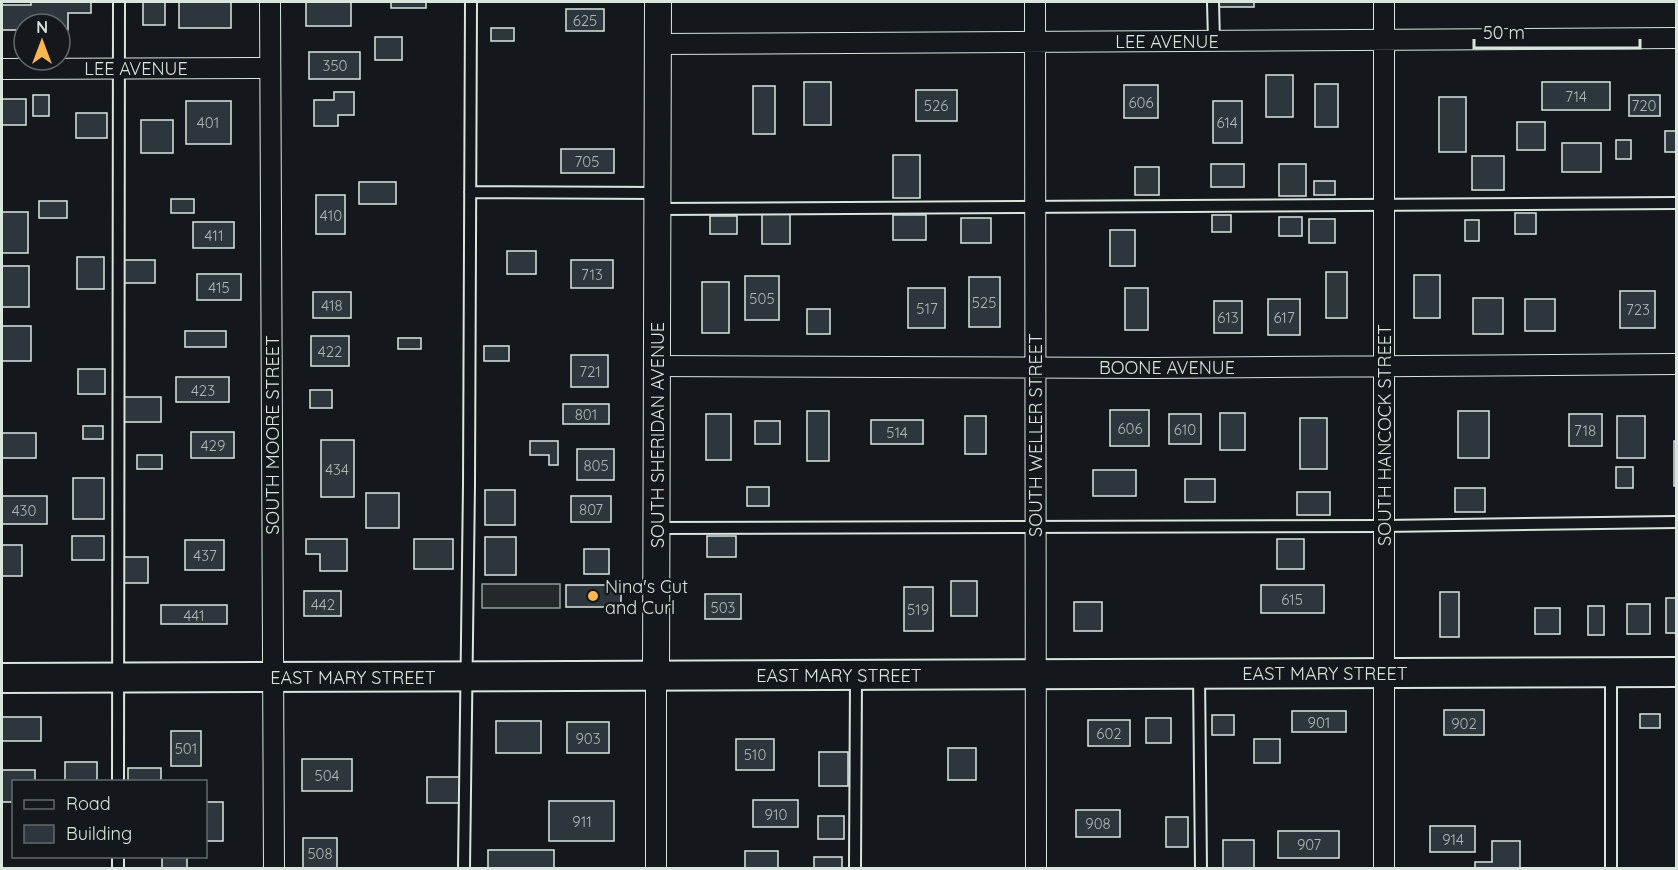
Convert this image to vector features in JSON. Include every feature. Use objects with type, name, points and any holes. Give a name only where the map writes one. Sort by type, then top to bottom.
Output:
[{"type":"main road","name":"EAST MARY STREET","points":[[2,678],[1677,672]]},
{"type":"street","name":"SOUTH MOORE STREET","points":[[270,2],[273,868]]},
{"type":"street","name":"SOUTH SHERIDAN AVENUE","points":[[656,868],[658,2]]},
{"type":"street","name":"SOUTH WELLER STREET","points":[[1035,2],[1036,868]]},
{"type":"street","name":"SOUTH HANCOCK STREET","points":[[1384,2],[1384,868]]},
{"type":"street","name":"LEE AVENUE","points":[[658,44],[1677,38]]},
{"type":"street","name":"LEE AVENUE","points":[[2,69],[270,68]]},
{"type":"street","name":"BOONE AVENUE","points":[[657,366],[1677,364]]},
{"type":"lane","points":[[118,780],[119,2]]},
{"type":"lane","points":[[464,868],[471,2]]},
{"type":"lane","points":[[1213,2],[1214,41]]},
{"type":"lane","points":[[470,192],[658,201],[1035,208],[1677,203]]},
{"type":"lane","points":[[657,528],[1384,526],[1677,522]]},
{"type":"lane","points":[[1611,672],[1611,868]]},
{"type":"lane","points":[[1199,674],[1201,868]]},
{"type":"lane","points":[[855,868],[856,675]]},
{"type":"shaded area","points":[[482,584],[560,584],[560,608],[482,608]]},
{"type":"building","points":[[31,2],[91,2],[91,13],[12,12],[12,30],[2,30],[2,5],[31,5]]},
{"type":"building","points":[[143,2],[165,2],[165,25],[143,25]]},
{"type":"building","points":[[179,2],[231,2],[231,28],[179,28]]},
{"type":"building","points":[[306,2],[351,2],[351,26],[306,26]]},
{"type":"building","points":[[391,2],[426,2],[426,8],[391,8]]},
{"type":"building","points":[[1218,2],[1254,2],[1254,7],[1218,7]]},
{"type":"building","points":[[566,9],[604,9],[604,31],[566,31]]},
{"type":"building","points":[[491,28],[514,28],[514,41],[491,41]]},
{"type":"building","points":[[375,37],[402,37],[402,60],[375,60]]},
{"type":"building","points":[[309,52],[360,52],[360,79],[309,79]]},
{"type":"building","points":[[1266,75],[1293,75],[1293,117],[1266,117]]},
{"type":"building","points":[[804,82],[831,82],[831,125],[804,125]]},
{"type":"building","points":[[1542,82],[1610,82],[1610,110],[1542,110]]},
{"type":"building","points":[[1315,84],[1338,84],[1338,127],[1315,127]]},
{"type":"building","points":[[1124,85],[1158,85],[1158,118],[1124,118]]},
{"type":"building","points":[[753,86],[775,86],[775,134],[753,134]]},
{"type":"building","points":[[916,90],[957,90],[957,121],[916,121]]},
{"type":"building","points":[[334,92],[354,92],[354,115],[338,115],[338,126],[314,126],[314,100],[334,100]]},
{"type":"building","points":[[33,95],[49,95],[49,116],[33,116]]},
{"type":"building","points":[[1629,95],[1660,95],[1660,116],[1629,116]]},
{"type":"building","points":[[1439,97],[1466,97],[1466,152],[1439,152]]},
{"type":"building","points":[[2,99],[26,99],[26,125],[2,125]]},
{"type":"building","points":[[186,101],[231,101],[231,144],[186,144]]},
{"type":"building","points":[[1213,101],[1242,101],[1242,143],[1213,143]]},
{"type":"building","points":[[76,113],[107,113],[107,138],[76,138]]},
{"type":"building","points":[[141,120],[173,120],[173,153],[141,153]]},
{"type":"building","points":[[1517,122],[1545,122],[1545,150],[1517,150]]},
{"type":"building","points":[[1665,131],[1676,131],[1676,152],[1665,152]]},
{"type":"building","points":[[1616,140],[1631,140],[1631,159],[1616,159]]},
{"type":"building","points":[[1562,143],[1601,143],[1601,172],[1562,172]]},
{"type":"building","points":[[561,149],[614,149],[614,173],[561,173]]},
{"type":"building","points":[[893,155],[920,155],[920,198],[893,198]]},
{"type":"building","points":[[1472,156],[1504,156],[1504,190],[1472,190]]},
{"type":"building","points":[[1211,164],[1244,164],[1244,187],[1211,187]]},
{"type":"building","points":[[1279,164],[1306,164],[1306,196],[1279,196]]},
{"type":"building","points":[[1135,167],[1159,167],[1159,195],[1135,195]]},
{"type":"building","points":[[1314,181],[1335,181],[1335,195],[1314,195]]},
{"type":"building","points":[[359,182],[396,182],[396,204],[359,204]]},
{"type":"building","points":[[316,195],[345,195],[345,234],[316,234]]},
{"type":"building","points":[[171,199],[194,199],[194,213],[171,213]]},
{"type":"building","points":[[39,201],[67,201],[67,218],[39,218]]},
{"type":"building","points":[[2,212],[28,212],[28,253],[2,253]]},
{"type":"building","points":[[1515,213],[1536,213],[1536,234],[1515,234]]},
{"type":"building","points":[[762,214],[790,214],[790,244],[762,244]]},
{"type":"building","points":[[893,215],[926,215],[926,240],[893,240]]},
{"type":"building","points":[[1212,215],[1231,215],[1231,232],[1212,232]]},
{"type":"building","points":[[710,216],[737,216],[737,234],[710,234]]},
{"type":"building","points":[[1279,217],[1302,217],[1302,236],[1279,236]]},
{"type":"building","points":[[961,218],[991,218],[991,243],[961,243]]},
{"type":"building","points":[[1309,219],[1335,219],[1335,243],[1309,243]]},
{"type":"building","points":[[1465,220],[1479,220],[1479,241],[1465,241]]},
{"type":"building","points":[[193,222],[234,222],[234,248],[193,248]]},
{"type":"building","points":[[1110,230],[1135,230],[1135,266],[1110,266]]},
{"type":"building","points":[[507,251],[536,251],[536,274],[507,274]]},
{"type":"building","points":[[77,257],[104,257],[104,289],[77,289]]},
{"type":"building","points":[[123,260],[155,260],[155,283],[123,283]]},
{"type":"building","points":[[571,260],[613,260],[613,288],[571,288]]},
{"type":"building","points":[[2,266],[29,266],[29,307],[2,307]]},
{"type":"building","points":[[1326,272],[1347,272],[1347,318],[1326,318]]},
{"type":"building","points":[[197,274],[241,274],[241,300],[197,300]]},
{"type":"building","points":[[1414,275],[1440,275],[1440,318],[1414,318]]},
{"type":"building","points":[[745,276],[779,276],[779,320],[745,320]]},
{"type":"building","points":[[969,277],[1000,277],[1000,327],[969,327]]},
{"type":"building","points":[[702,282],[729,282],[729,333],[702,333]]},
{"type":"building","points":[[908,288],[945,288],[945,328],[908,328]]},
{"type":"building","points":[[1125,288],[1148,288],[1148,330],[1125,330]]},
{"type":"building","points":[[1620,291],[1655,291],[1655,328],[1620,328]]},
{"type":"building","points":[[313,292],[351,292],[351,318],[313,318]]},
{"type":"building","points":[[1473,298],[1503,298],[1503,334],[1473,334]]},
{"type":"building","points":[[1268,299],[1300,299],[1300,335],[1268,335]]},
{"type":"building","points":[[1525,299],[1555,299],[1555,331],[1525,331]]},
{"type":"building","points":[[1214,301],[1242,301],[1242,333],[1214,333]]},
{"type":"building","points":[[807,309],[830,309],[830,334],[807,334]]},
{"type":"building","points":[[2,326],[31,326],[31,361],[2,361]]},
{"type":"building","points":[[185,331],[226,331],[226,347],[185,347]]},
{"type":"building","points":[[311,336],[349,336],[349,366],[311,366]]},
{"type":"building","points":[[398,338],[421,338],[421,349],[398,349]]},
{"type":"building","points":[[484,346],[509,346],[509,361],[484,361]]},
{"type":"building","points":[[571,355],[608,355],[608,387],[571,387]]},
{"type":"building","points":[[78,369],[105,369],[105,394],[78,394]]},
{"type":"building","points":[[176,377],[229,377],[229,402],[176,402]]},
{"type":"building","points":[[310,390],[332,390],[332,408],[310,408]]},
{"type":"building","points":[[122,397],[161,397],[161,422],[122,422]]},
{"type":"building","points":[[563,404],[609,404],[609,424],[563,424]]},
{"type":"building","points":[[1110,410],[1149,410],[1149,446],[1110,446]]},
{"type":"building","points":[[807,411],[829,411],[829,461],[807,461]]},
{"type":"building","points":[[1458,411],[1489,411],[1489,458],[1458,458]]},
{"type":"building","points":[[1220,413],[1245,413],[1245,450],[1220,450]]},
{"type":"building","points":[[706,414],[731,414],[731,460],[706,460]]},
{"type":"building","points":[[1169,414],[1201,414],[1201,444],[1169,444]]},
{"type":"building","points":[[1569,414],[1602,414],[1602,446],[1569,446]]},
{"type":"building","points":[[965,416],[986,416],[986,454],[965,454]]},
{"type":"building","points":[[1617,416],[1645,416],[1645,458],[1617,458]]},
{"type":"building","points":[[1300,418],[1327,418],[1327,469],[1300,469]]},
{"type":"building","points":[[871,420],[923,420],[923,444],[871,444]]},
{"type":"building","points":[[755,421],[780,421],[780,444],[755,444]]},
{"type":"building","points":[[83,426],[103,426],[103,439],[83,439]]},
{"type":"building","points":[[191,432],[234,432],[234,458],[191,458]]},
{"type":"building","points":[[2,433],[36,433],[36,458],[2,458]]},
{"type":"building","points":[[321,440],[354,440],[354,497],[321,497]]},
{"type":"building","points":[[530,441],[558,441],[558,465],[549,465],[549,455],[530,455]]},
{"type":"building","points":[[1674,441],[1676,441],[1676,486],[1674,486]]},
{"type":"building","points":[[577,449],[614,449],[614,480],[577,480]]},
{"type":"building","points":[[137,455],[162,455],[162,469],[137,469]]},
{"type":"building","points":[[1616,467],[1633,467],[1633,488],[1616,488]]},
{"type":"building","points":[[1093,470],[1136,470],[1136,496],[1093,496]]},
{"type":"building","points":[[73,478],[104,478],[104,519],[73,519]]},
{"type":"building","points":[[1185,479],[1215,479],[1215,502],[1185,502]]},
{"type":"building","points":[[747,487],[769,487],[769,506],[747,506]]},
{"type":"building","points":[[1455,488],[1485,488],[1485,512],[1455,512]]},
{"type":"building","points":[[485,490],[515,490],[515,525],[485,525]]},
{"type":"building","points":[[1297,492],[1330,492],[1330,515],[1297,515]]},
{"type":"building","points":[[366,493],[399,493],[399,528],[366,528]]},
{"type":"building","points":[[2,496],[47,496],[47,524],[2,524]]},
{"type":"building","points":[[571,496],[611,496],[611,522],[571,522]]},
{"type":"building","points":[[72,536],[104,536],[104,560],[72,560]]},
{"type":"building","points":[[707,536],[736,536],[736,557],[707,557]]},
{"type":"building","points":[[485,537],[516,537],[516,575],[485,575]]},
{"type":"building","points":[[306,539],[347,539],[347,571],[320,571],[320,554],[306,554]]},
{"type":"building","points":[[414,539],[453,539],[453,569],[414,569]]},
{"type":"building","points":[[1277,539],[1304,539],[1304,569],[1277,569]]},
{"type":"building","points":[[185,540],[224,540],[224,570],[185,570]]},
{"type":"building","points":[[2,545],[22,545],[22,576],[2,576]]},
{"type":"building","points":[[584,549],[609,549],[609,574],[584,574]]},
{"type":"building","points":[[123,557],[148,557],[148,583],[123,583]]},
{"type":"building","points":[[951,581],[977,581],[977,616],[951,616]]},
{"type":"building","name":"Nina's Cut and Curl","points":[[566,585],[621,585],[621,607],[566,607]]},
{"type":"building","points":[[1261,585],[1324,585],[1324,613],[1261,613]]},
{"type":"building","points":[[904,587],[933,587],[933,631],[904,631]]},
{"type":"building","points":[[304,591],[341,591],[341,616],[304,616]]},
{"type":"building","points":[[1440,592],[1459,592],[1459,637],[1440,637]]},
{"type":"building","points":[[705,594],[741,594],[741,619],[705,619]]},
{"type":"building","points":[[1666,598],[1676,598],[1676,633],[1666,633]]},
{"type":"building","points":[[1074,602],[1102,602],[1102,631],[1074,631]]},
{"type":"building","points":[[1627,604],[1650,604],[1650,634],[1627,634]]},
{"type":"building","points":[[161,605],[227,605],[227,624],[161,624]]},
{"type":"building","points":[[1588,606],[1604,606],[1604,635],[1588,635]]},
{"type":"building","points":[[1535,608],[1560,608],[1560,634],[1535,634]]},
{"type":"building","points":[[1444,710],[1484,710],[1484,735],[1444,735]]},
{"type":"building","points":[[1292,711],[1346,711],[1346,732],[1292,732]]},
{"type":"building","points":[[1640,714],[1660,714],[1660,728],[1640,728]]},
{"type":"building","points":[[1212,715],[1234,715],[1234,735],[1212,735]]},
{"type":"building","points":[[2,717],[41,717],[41,741],[2,741]]},
{"type":"building","points":[[1146,718],[1171,718],[1171,743],[1146,743]]},
{"type":"building","points":[[1088,720],[1130,720],[1130,746],[1088,746]]},
{"type":"building","points":[[496,721],[541,721],[541,753],[496,753]]},
{"type":"building","points":[[567,722],[609,722],[609,753],[567,753]]},
{"type":"building","points":[[171,731],[201,731],[201,766],[171,766]]},
{"type":"building","points":[[736,739],[774,739],[774,770],[736,770]]},
{"type":"building","points":[[1254,739],[1280,739],[1280,763],[1254,763]]},
{"type":"building","points":[[948,748],[976,748],[976,780],[948,780]]},
{"type":"building","points":[[819,752],[848,752],[848,786],[819,786]]},
{"type":"building","points":[[302,759],[352,759],[352,791],[302,791]]},
{"type":"building","points":[[65,762],[97,762],[97,780],[65,780]]},
{"type":"building","points":[[128,768],[161,768],[161,780],[128,780]]},
{"type":"building","points":[[2,770],[35,770],[35,780],[12,780],[12,802],[2,802]]},
{"type":"building","points":[[427,777],[460,777],[460,803],[427,803]]},
{"type":"building","points":[[753,800],[798,800],[798,827],[753,827]]},
{"type":"building","points":[[549,801],[614,801],[614,841],[549,841]]},
{"type":"building","points":[[207,802],[223,802],[223,841],[207,841]]},
{"type":"building","points":[[1076,810],[1120,810],[1120,837],[1076,837]]},
{"type":"building","points":[[818,816],[844,816],[844,839],[818,839]]},
{"type":"building","points":[[1166,817],[1188,817],[1188,847],[1166,847]]},
{"type":"building","points":[[1430,826],[1475,826],[1475,852],[1430,852]]},
{"type":"building","points":[[1278,831],[1339,831],[1339,858],[1278,858]]},
{"type":"building","points":[[303,838],[337,838],[337,868],[303,868]]},
{"type":"building","points":[[1223,840],[1254,840],[1254,868],[1223,868]]},
{"type":"building","points":[[1492,841],[1520,841],[1520,868],[1475,868],[1475,862],[1492,862]]},
{"type":"building","points":[[488,850],[554,850],[554,868],[488,868]]},
{"type":"building","points":[[745,851],[778,851],[778,868],[745,868]]},
{"type":"building","points":[[814,857],[842,857],[842,868],[814,868]]},
{"type":"building","points":[[162,858],[187,858],[187,868],[162,868]]},
{"type":"place","name":"Nina's Cut and Curl","points":[[593,596]]}]
